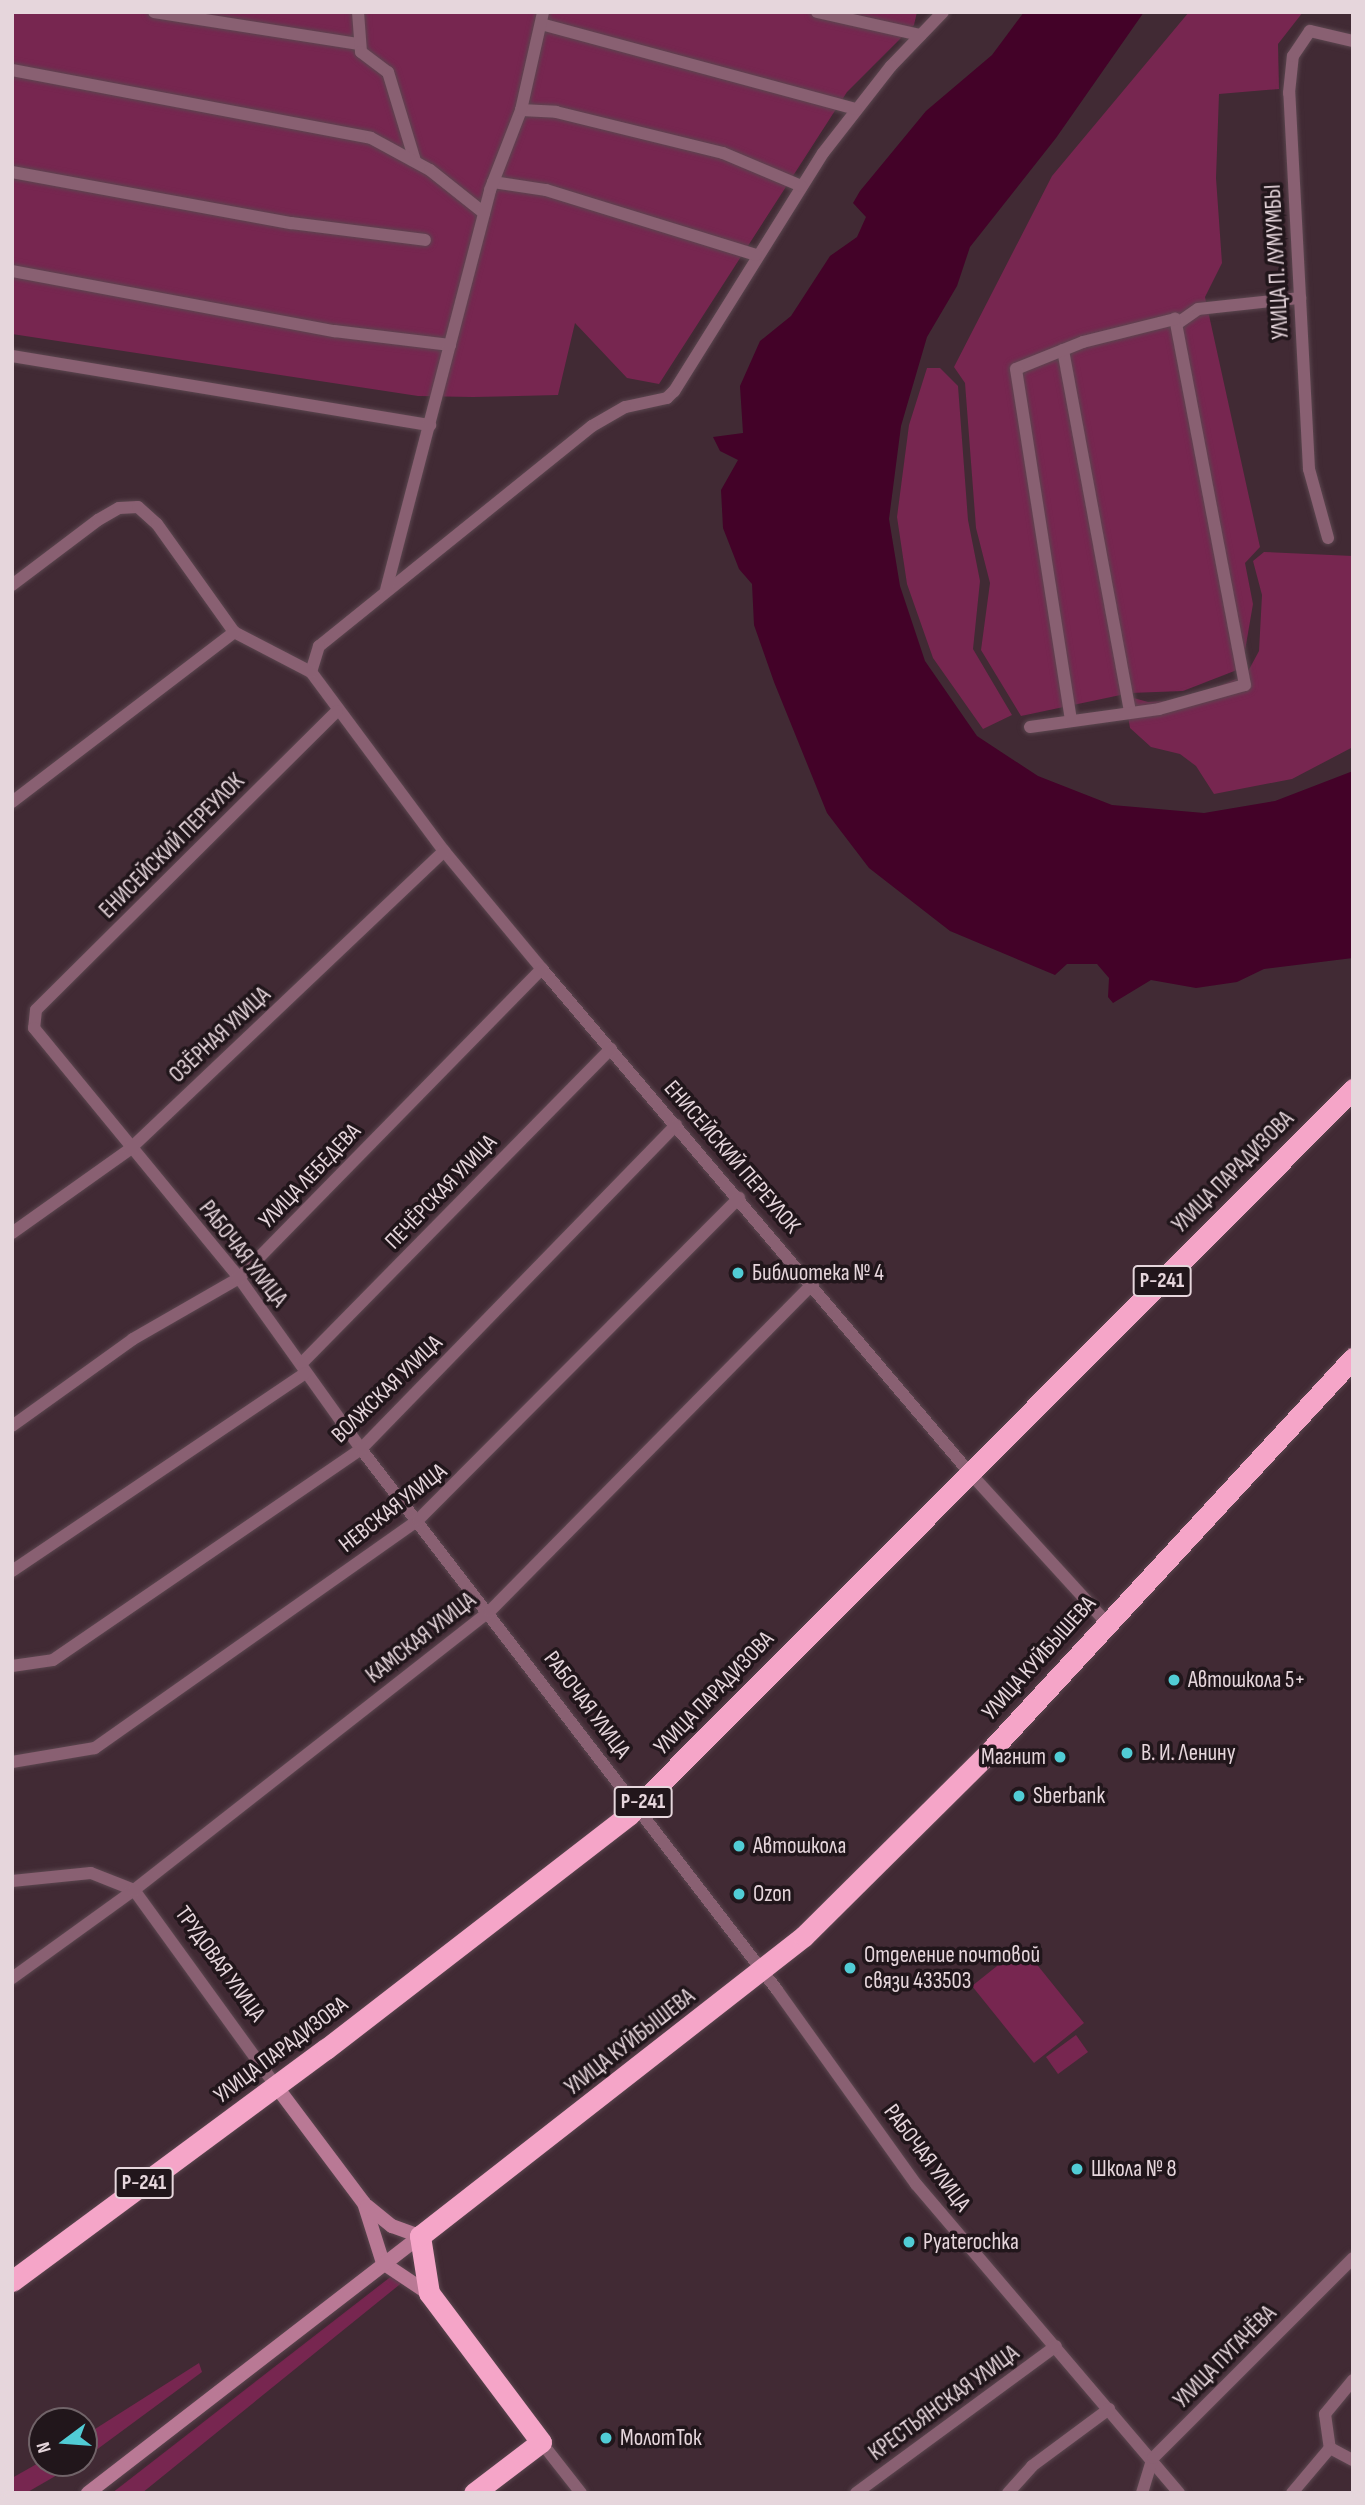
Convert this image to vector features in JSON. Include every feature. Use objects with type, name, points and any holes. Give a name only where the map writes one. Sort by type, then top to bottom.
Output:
[{"type":"highway","name":"УЛИЦА ПАРАДИЗОВА","points":[[12,2281],[276,2086],[637,1807],[1353,1089]]},
{"type":"highway","name":"УЛИЦА КУЙБЫШЕВА","points":[[419,2236],[693,2028],[762,1971],[877,1868],[1353,1358]]},
{"type":"highway","points":[[419,2236],[429,2294],[541,2442],[474,2493]]},
{"type":"main road","name":"ТРУДОВАЯ УЛИЦА","points":[[276,2086],[364,2203]]},
{"type":"main road","points":[[364,2203],[392,2226],[419,2236]]},
{"type":"main road","points":[[364,2203],[383,2263],[429,2294]]},
{"type":"main road","points":[[88,2493],[419,2236]]},
{"type":"street","points":[[154,12],[358,44],[388,72],[415,160]]},
{"type":"street","points":[[358,12],[358,44]]},
{"type":"street","points":[[817,12],[919,35]]},
{"type":"street","points":[[12,585],[98,520],[119,508],[138,508],[157,524],[234,632],[311,672],[319,646],[592,426],[625,407],[667,398],[801,186],[856,109],[919,35],[943,12]]},
{"type":"street","points":[[386,590],[484,214],[521,110],[542,18],[856,109]]},
{"type":"street","name":"УЛИЦА П. ЛУМУМБЫ","points":[[1328,538],[1310,468],[1289,93],[1293,55],[1310,31],[1353,41]]},
{"type":"street","points":[[12,70],[348,132],[415,160],[484,214]]},
{"type":"street","points":[[521,110],[556,112],[723,153],[801,186]]},
{"type":"street","points":[[12,172],[291,223],[425,240]]},
{"type":"street","points":[[494,182],[546,190],[756,255]]},
{"type":"street","points":[[12,271],[334,331],[450,345]]},
{"type":"street","points":[[1071,721],[1015,380],[1016,369],[1063,350],[1178,323],[1209,307],[1300,298]]},
{"type":"street","points":[[1030,727],[1159,709],[1245,685],[1178,323]]},
{"type":"street","points":[[1063,350],[1130,711]]},
{"type":"street","points":[[12,356],[430,425]]},
{"type":"street","points":[[12,802],[234,632]]},
{"type":"street","name":"ЕНИСЕЙСКИЙ ПЕРЕУЛОК","points":[[311,672],[337,711],[444,851],[542,969],[813,1284],[969,1472],[1106,1622]]},
{"type":"street","name":"ЕНИСЕЙСКИЙ ПЕРЕУЛОК","points":[[43,1039],[34,1028],[36,1010],[337,711]]},
{"type":"street","name":"ОЗЁРНАЯ УЛИЦА","points":[[12,1234],[130,1149],[444,851]]},
{"type":"street","name":"УЛИЦА ЛЕБЕДЕВА","points":[[12,1426],[133,1339],[239,1278],[542,969]]},
{"type":"street","name":"РАБОЧАЯ УЛИЦА","points":[[43,1039],[130,1149],[239,1278],[361,1450],[489,1611],[762,1971],[916,2183],[1153,2458],[1179,2493]]},
{"type":"street","name":"ПЕЧЁРСКАЯ УЛИЦА","points":[[12,1571],[303,1369],[611,1049]]},
{"type":"street","name":"ВОЛЖСКАЯ УЛИЦА","points":[[12,1666],[53,1660],[361,1450],[676,1125]]},
{"type":"street","name":"НЕВСКАЯ УЛИЦА","points":[[12,1762],[96,1748],[418,1520],[739,1198]]},
{"type":"street","name":"КАМСКАЯ УЛИЦА","points":[[12,1978],[134,1890],[489,1611],[813,1284]]},
{"type":"street","points":[[12,1881],[91,1873],[134,1890]]},
{"type":"street","name":"ТРУДОВАЯ УЛИЦА","points":[[134,1890],[276,2086]]},
{"type":"street","name":"УЛИЦА ПУГАЧЁВА","points":[[1142,2493],[1153,2458],[1353,2258]]},
{"type":"street","name":"КРЕСТЬЯНСКАЯ УЛИЦА","points":[[856,2493],[1056,2346]]},
{"type":"street","points":[[1292,2493],[1330,2448],[1325,2414],[1353,2380]]},
{"type":"street","points":[[1008,2493],[1032,2466],[1110,2409]]},
{"type":"street","points":[[541,2442],[581,2493]]},
{"type":"street","points":[[1330,2448],[1353,2460]]},
{"type":"shaded area","points":[[12,12],[917,12],[914,25],[847,92],[659,384],[627,378],[575,323],[558,395],[473,397],[418,396],[12,334]]},
{"type":"shaded area","points":[[1024,12],[1144,12],[1056,138],[970,247],[957,286],[927,337],[901,426],[889,519],[900,586],[925,661],[977,736],[1038,776],[1112,805],[1204,813],[1275,801],[1353,771],[1353,958],[1264,969],[1237,982],[1196,988],[1151,980],[1113,1003],[1108,997],[1109,978],[1097,964],[1067,964],[1055,975],[950,931],[869,868],[827,813],[754,625],[752,584],[739,569],[723,528],[721,490],[738,460],[720,451],[713,437],[743,433],[740,386],[760,341],[791,316],[830,256],[857,237],[866,217],[853,203],[860,191],[926,111],[992,55]]},
{"type":"shaded area","points":[[1189,12],[1303,12],[1278,44],[1279,89],[1219,94],[1216,178],[1222,263],[1205,297],[1260,547],[1245,563],[1253,604],[1242,668],[1183,691],[1130,693],[1021,716],[981,650],[990,583],[976,528],[965,383],[954,367],[1052,176]]},
{"type":"shaded area","points":[[927,368],[940,368],[958,386],[968,520],[980,581],[973,649],[1012,715],[983,729],[933,658],[907,584],[897,517],[909,425]]},
{"type":"shaded area","points":[[1264,552],[1353,556],[1353,747],[1292,779],[1214,794],[1196,766],[1180,754],[1151,747],[1130,728],[1126,705],[1130,697],[1148,702],[1184,700],[1246,675],[1259,651],[1262,595],[1253,561]]},
{"type":"shaded area","points":[[1022,1946],[1084,2023],[1034,2063],[972,1986]]},
{"type":"shaded area","points":[[1076,2035],[1088,2052],[1058,2074],[1046,2057]]},
{"type":"shaded area","points":[[393,2275],[404,2281],[142,2493],[112,2493]]},
{"type":"shaded area","points":[[199,2363],[202,2372],[98,2449],[98,2427]]},
{"type":"shaded area","points":[[28,2469],[28,2477],[54,2477],[26,2493],[12,2493],[12,2478]]},
{"type":"place","name":"Библиотека № 4","points":[[738,1273]]},
{"type":"place","name":"Автошкола 5+","points":[[1174,1680]]},
{"type":"place","name":"В. И. Ленину","points":[[1127,1753]]},
{"type":"place","name":"Магнит","points":[[1060,1757]]},
{"type":"place","name":"Sberbank","points":[[1019,1796]]},
{"type":"place","name":"Автошкола","points":[[739,1846]]},
{"type":"place","name":"Ozon","points":[[739,1894]]},
{"type":"place","name":"Отделение почтовой связи 433503","points":[[850,1968]]},
{"type":"place","name":"Школа № 8","points":[[1077,2169]]},
{"type":"place","name":"Pyaterochka","points":[[909,2242]]},
{"type":"place","name":"МолотТок","points":[[606,2438]]}]
